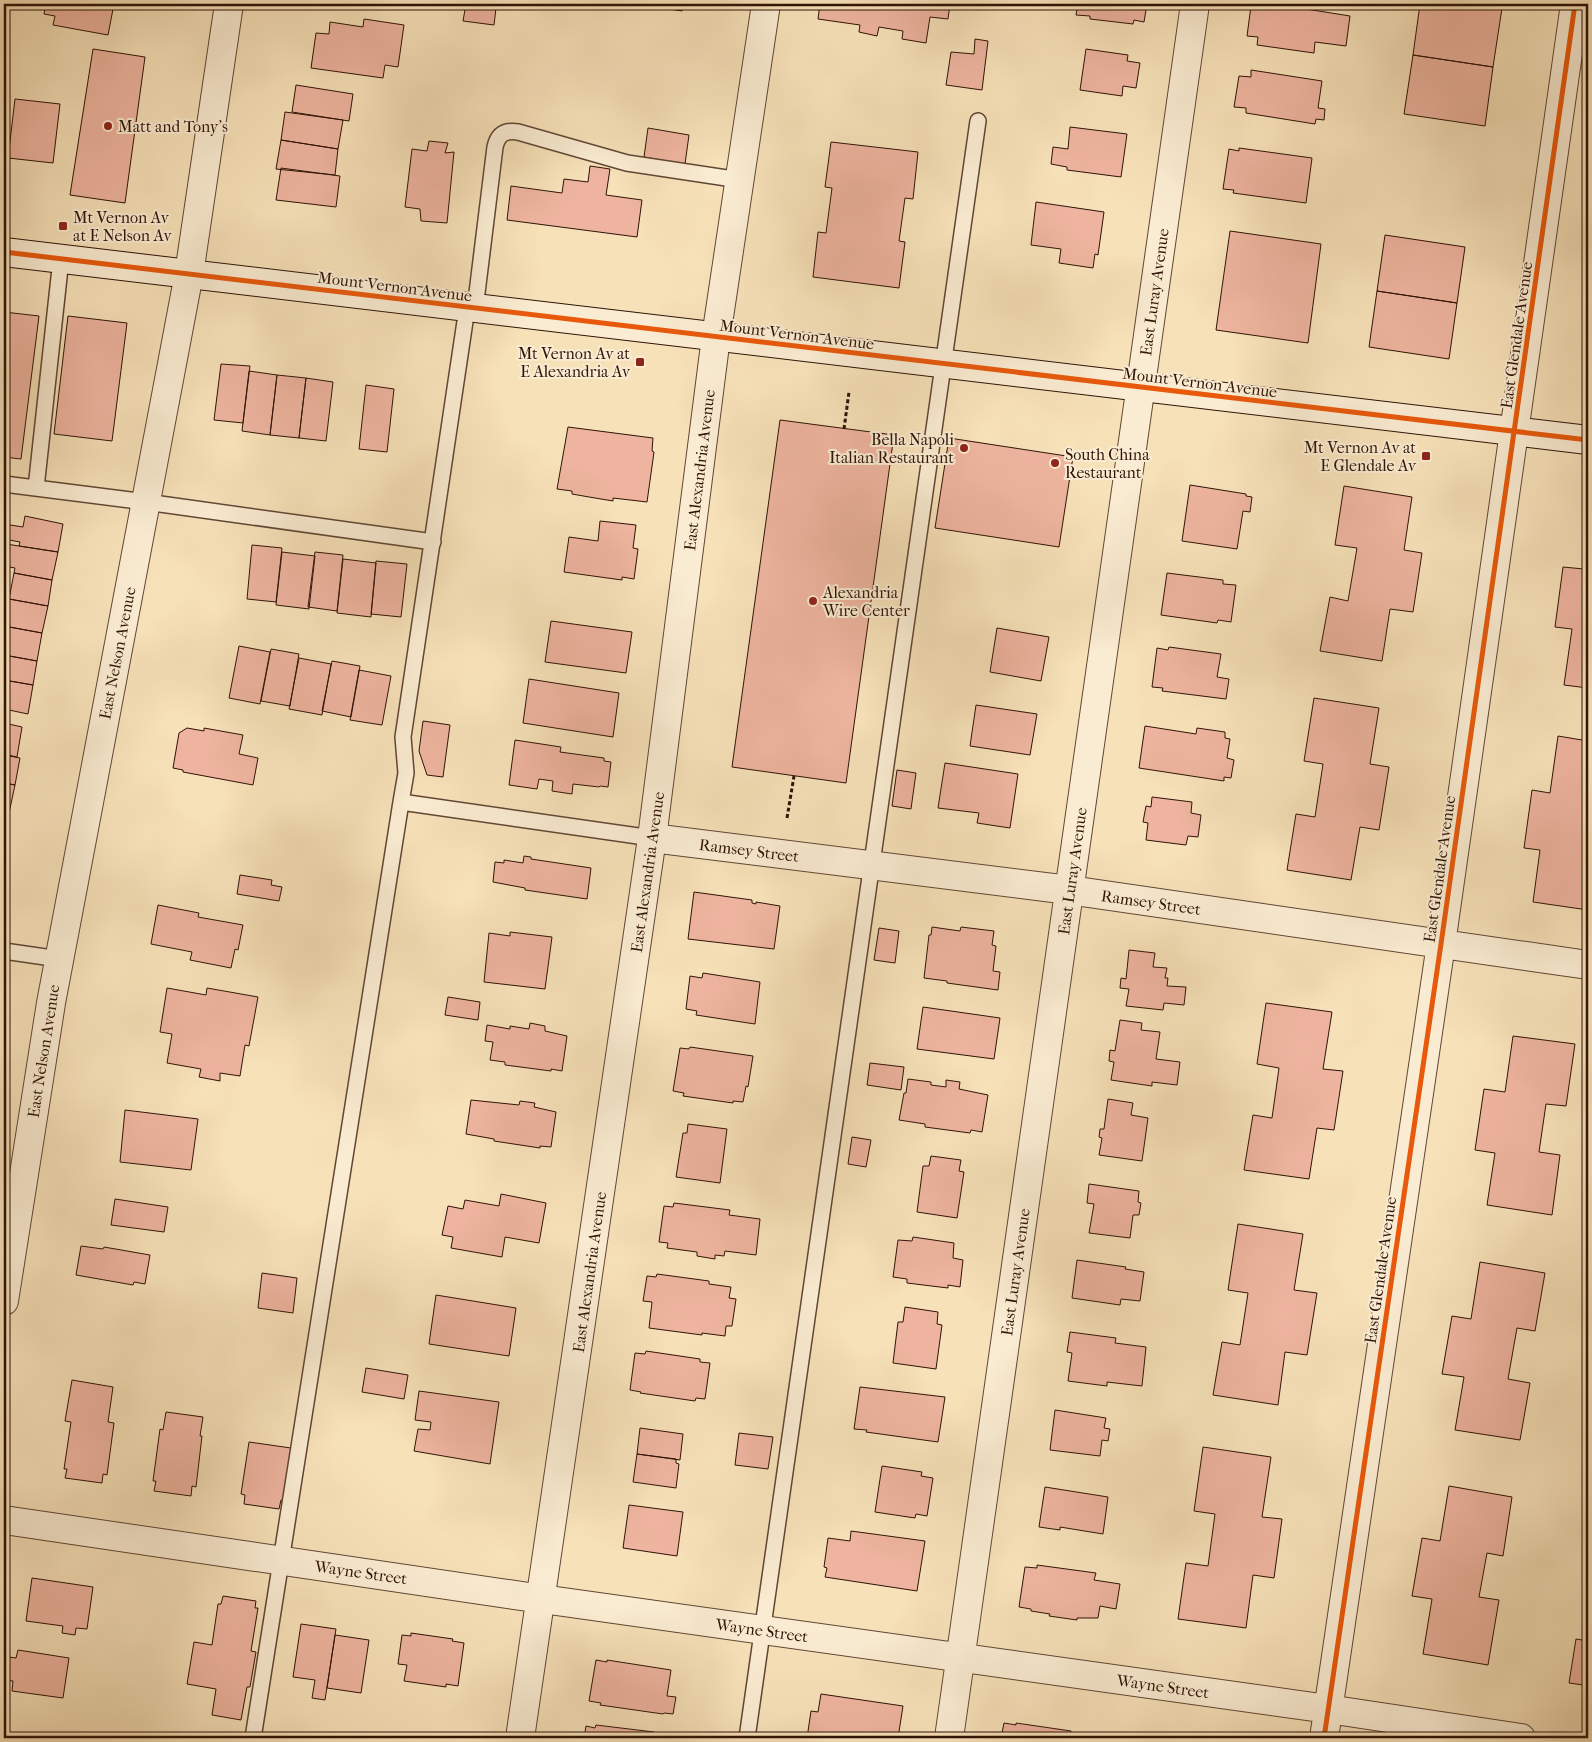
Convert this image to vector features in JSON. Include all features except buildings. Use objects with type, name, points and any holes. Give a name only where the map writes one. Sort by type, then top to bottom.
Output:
[{"type":"street","name":"East Nelson Avenue","points":[[4,1302],[59,959],[189,274],[229,4]]},
{"type":"street","name":"East Alexandria Avenue","points":[[520,1738],[542,1599],[652,838],[716,338],[766,4]]},
{"type":"street","name":"East Luray Avenue","points":[[949,1738],[1195,4]]},
{"type":"street","name":"East Glendale Avenue","points":[[1324,1738],[1441,944],[1575,4]]},
{"type":"street","name":"Mount Vernon Avenue","points":[[4,252],[1588,440]]},
{"type":"street","name":"Ramsey Street","points":[[652,838],[1069,890],[1588,966]]},
{"type":"street","name":"Wayne Street","points":[[4,1520],[542,1599],[1328,1709],[1521,1738]]},
{"type":"lane","points":[[747,1738],[978,121]]},
{"type":"lane","points":[[253,1738],[402,802],[406,772],[403,737],[497,140],[501,134],[510,131],[518,132],[632,165],[740,180]]},
{"type":"lane","points":[[36,488],[61,259]]},
{"type":"lane","points":[[4,484],[433,542]]},
{"type":"lane","points":[[402,802],[652,838]]},
{"type":"lane","points":[[4,951],[59,959]]},
{"type":"path","points":[[844,428],[849,392]]},
{"type":"path","points":[[788,818],[794,776]]},
{"type":"cycle path","points":[[1324,1738],[1441,944],[1575,4]]},
{"type":"cycle path","points":[[4,252],[1588,440]]},
{"type":"place","name":"Matt and Tony's","points":[[108,126]]},
{"type":"place","name":"Mt Vernon Av at E Nelson Av","points":[[63,226]]},
{"type":"place","name":"Mt Vernon Av at E Alexandria Av","points":[[640,362]]},
{"type":"place","name":"Bella Napoli Italian Restaurant","points":[[964,448]]},
{"type":"place","name":"Mt Vernon Av at E Glendale Av","points":[[1426,456]]},
{"type":"place","name":"South China Restaurant","points":[[1055,463]]},
{"type":"place","name":"Alexandria Wire Center","points":[[813,601]]}]
